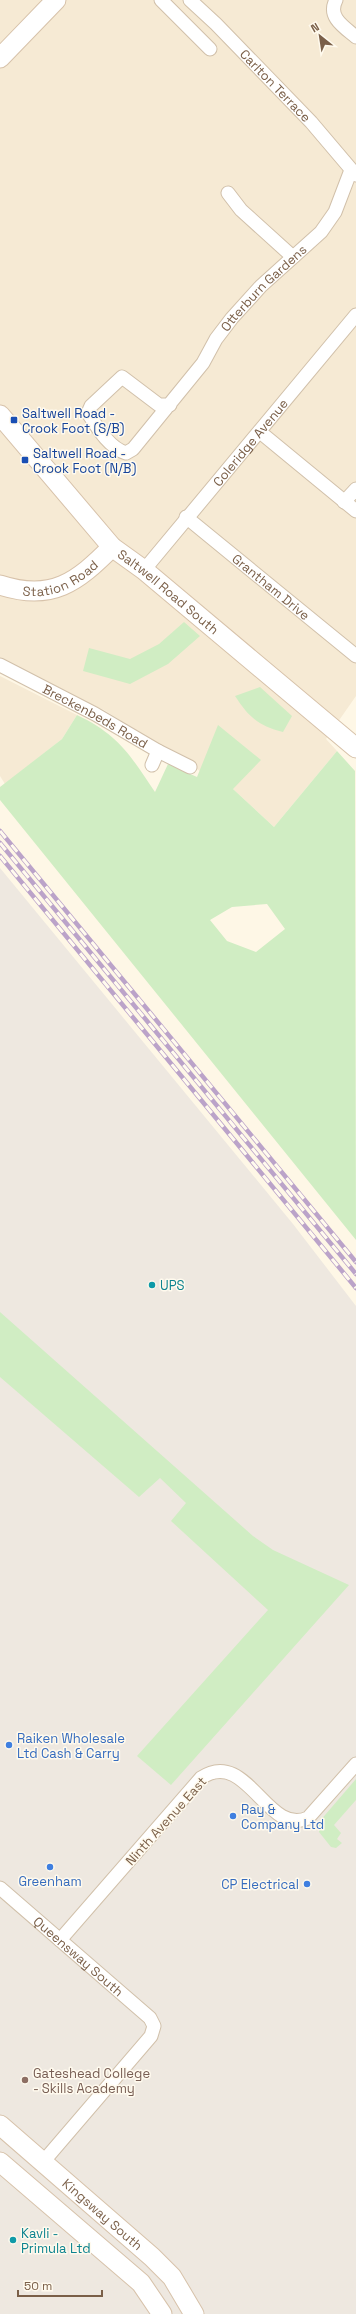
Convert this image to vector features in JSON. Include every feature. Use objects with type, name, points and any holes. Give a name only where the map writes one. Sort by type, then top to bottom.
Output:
[{"type":"street","points":[[0,58],[56,0]]},
{"type":"street","points":[[161,0],[210,49]]},
{"type":"street","name":"Carlton Terrace","points":[[190,0],[311,122],[354,172]]},
{"type":"street","points":[[334,6],[335,18],[356,37]]},
{"type":"street","name":"Otterburn Gardens","points":[[170,405],[159,405],[122,376],[91,406],[88,412],[97,428],[120,451],[126,453],[133,449],[170,405],[203,363],[216,339],[232,318],[261,286],[321,232],[335,212],[354,172]]},
{"type":"street","points":[[228,193],[241,210],[293,257]]},
{"type":"street","name":"Coleridge Avenue","points":[[144,570],[186,517],[260,432],[356,315]]},
{"type":"street","name":"Saltwell Road South","points":[[0,415],[112,547],[144,570],[356,748]]},
{"type":"street","points":[[260,432],[356,511]]},
{"type":"street","points":[[344,502],[356,489]]},
{"type":"street","name":"Grantham Drive","points":[[186,517],[356,656]]},
{"type":"street","name":"Station Road","points":[[0,585],[23,591],[52,591],[79,578],[112,547]]},
{"type":"street","name":"Breckenbeds Road","points":[[0,665],[96,714],[158,751],[190,767]]},
{"type":"street","points":[[152,765],[158,751]]},
{"type":"street","name":"Ninth Avenue East","points":[[60,1940],[201,1778],[208,1773],[218,1771],[232,1772],[286,1820],[300,1822],[308,1818],[356,1764]]},
{"type":"street","name":"Queensway South","points":[[0,1888],[150,2018],[154,2026],[151,2036],[43,2162]]},
{"type":"street","name":"Kingsway South","points":[[0,2125],[166,2270],[179,2287],[194,2314]]},
{"type":"street","name":"Kingsway South","points":[[0,2162],[136,2279],[148,2291],[162,2314]]},
{"type":"shaded area","points":[[0,0],[356,0],[356,696],[326,739],[337,751],[274,827],[233,789],[200,771],[104,710],[27,675],[0,659]]},
{"type":"shaded area","points":[[0,676],[77,715],[62,739],[5,784],[0,776]]},
{"type":"shaded area","points":[[0,868],[293,1224],[356,1306],[356,2314],[0,2314]]},
{"type":"green space","points":[[184,622],[200,636],[168,664],[130,684],[83,671],[89,648],[130,659],[159,644]]},
{"type":"green space","points":[[260,687],[292,716],[283,732],[267,727],[254,719],[244,709],[235,696]]},
{"type":"green space","points":[[77,715],[114,738],[138,767],[155,792],[168,764],[197,777],[218,725],[261,760],[233,789],[274,827],[337,751],[355,771],[356,1240],[0,800],[0,787],[62,739]],"holes":[[[267,904],[285,929],[256,952],[227,941],[210,920],[232,907]]]},
{"type":"green space","points":[[0,1312],[253,1536],[273,1550],[349,1585],[171,1785],[137,1756],[268,1610],[171,1521],[186,1503],[160,1478],[139,1497],[0,1377]]},
{"type":"green space","points":[[356,1779],[356,1800],[334,1825],[341,1833],[337,1839],[342,1843],[336,1848],[331,1847],[319,1832],[319,1822]]},
{"type":"railway","points":[[0,831],[356,1262]]},
{"type":"railway","points":[[0,843],[356,1274]]},
{"type":"railway","points":[[0,856],[356,1288]]},
{"type":"place","name":"Saltwell Road - Crook Foot (S/B)","points":[[14,420]]},
{"type":"place","name":"Saltwell Road - Crook Foot (N/B)","points":[[25,460]]},
{"type":"place","name":"UPS","points":[[152,1285]]},
{"type":"place","name":"Raiken Wholesale Ltd Cash & Carry","points":[[9,1745]]},
{"type":"place","name":"Ray & Company Ltd","points":[[233,1816]]},
{"type":"place","name":"Greenham","points":[[50,1867]]},
{"type":"place","name":"CP Electrical","points":[[307,1884]]},
{"type":"place","name":"Gateshead College - Skills Academy","points":[[25,2080]]},
{"type":"place","name":"Kavli - Primula Ltd","points":[[13,2240]]}]
